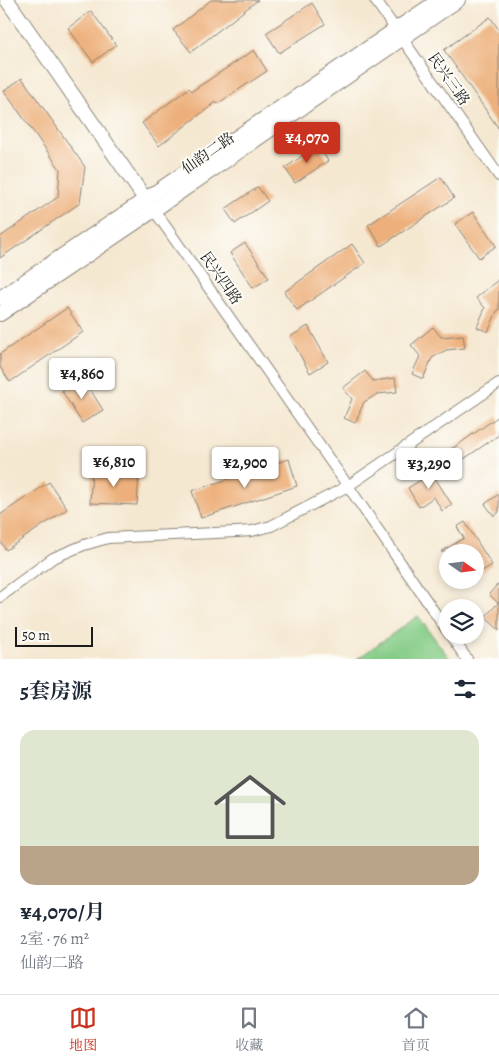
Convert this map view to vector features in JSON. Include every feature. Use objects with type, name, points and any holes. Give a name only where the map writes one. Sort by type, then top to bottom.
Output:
[{"type":"street","name":"民兴四路","points":[[7,0],[348,486],[439,619]]},
{"type":"street","name":"民兴三路","points":[[374,0],[499,176]]},
{"type":"street","name":"仙韵二路","points":[[399,34],[438,0]]},
{"type":"street","name":"仙韵二路","points":[[0,314],[150,205],[399,34],[458,0]]},
{"type":"street","name":"仙韵二路","points":[[0,298],[150,205]]},
{"type":"street","points":[[0,597],[53,558],[84,545],[108,538],[252,530],[271,526],[348,486],[499,383]]},
{"type":"street","points":[[456,644],[466,659]]},
{"type":"green space","points":[[418,616],[450,659],[357,659]]},
{"type":"building","points":[[211,0],[258,0],[191,52],[173,30]]},
{"type":"building","points":[[312,3],[325,24],[279,53],[266,33]]},
{"type":"building","points":[[91,11],[116,45],[93,62],[68,28]]},
{"type":"building","points":[[490,17],[499,30],[499,129],[444,50]]},
{"type":"building","points":[[254,50],[267,71],[217,104],[216,102],[159,146],[142,123],[189,88],[192,91]]},
{"type":"building","points":[[22,78],[85,167],[80,203],[0,258],[0,237],[58,197],[60,169],[4,91]]},
{"type":"building","points":[[318,145],[328,161],[295,183],[285,168]]},
{"type":"building","points":[[441,177],[454,198],[381,246],[368,225]]},
{"type":"building","points":[[258,187],[268,201],[235,224],[225,209]]},
{"type":"building","points":[[473,212],[496,246],[479,258],[455,224]]},
{"type":"building","points":[[245,243],[269,278],[253,288],[230,253]]},
{"type":"building","points":[[352,244],[365,263],[297,310],[284,292]]},
{"type":"building","points":[[499,279],[499,310],[488,332],[477,327],[485,308],[476,298]]},
{"type":"building","points":[[67,308],[83,332],[10,382],[0,367],[0,354]]},
{"type":"building","points":[[308,326],[328,362],[310,373],[290,337]]},
{"type":"building","points":[[433,327],[441,337],[463,335],[465,348],[446,350],[432,358],[423,379],[412,374],[420,356],[411,345]]},
{"type":"building","points":[[365,371],[373,381],[395,378],[397,392],[378,394],[364,402],[355,423],[344,418],[352,399],[343,388]]},
{"type":"building","points":[[83,378],[103,410],[82,423],[62,391]]},
{"type":"building","points":[[499,416],[499,435],[455,465],[446,453]]},
{"type":"building","points":[[289,459],[297,486],[201,518],[192,491]]},
{"type":"building","points":[[425,462],[452,505],[442,511],[434,497],[419,507],[408,488],[424,478],[418,467]]},
{"type":"building","points":[[92,470],[139,472],[137,505],[90,503]]},
{"type":"building","points":[[49,482],[67,509],[6,550],[0,541],[0,515]]},
{"type":"building","points":[[499,494],[499,512],[494,516],[485,504]]},
{"type":"building","points":[[465,522],[479,544],[454,544],[464,538],[457,527]]},
{"type":"building","points":[[484,552],[492,565],[484,570]]},
{"type":"building","points":[[499,583],[499,630],[485,617],[498,603],[489,594]]}]
